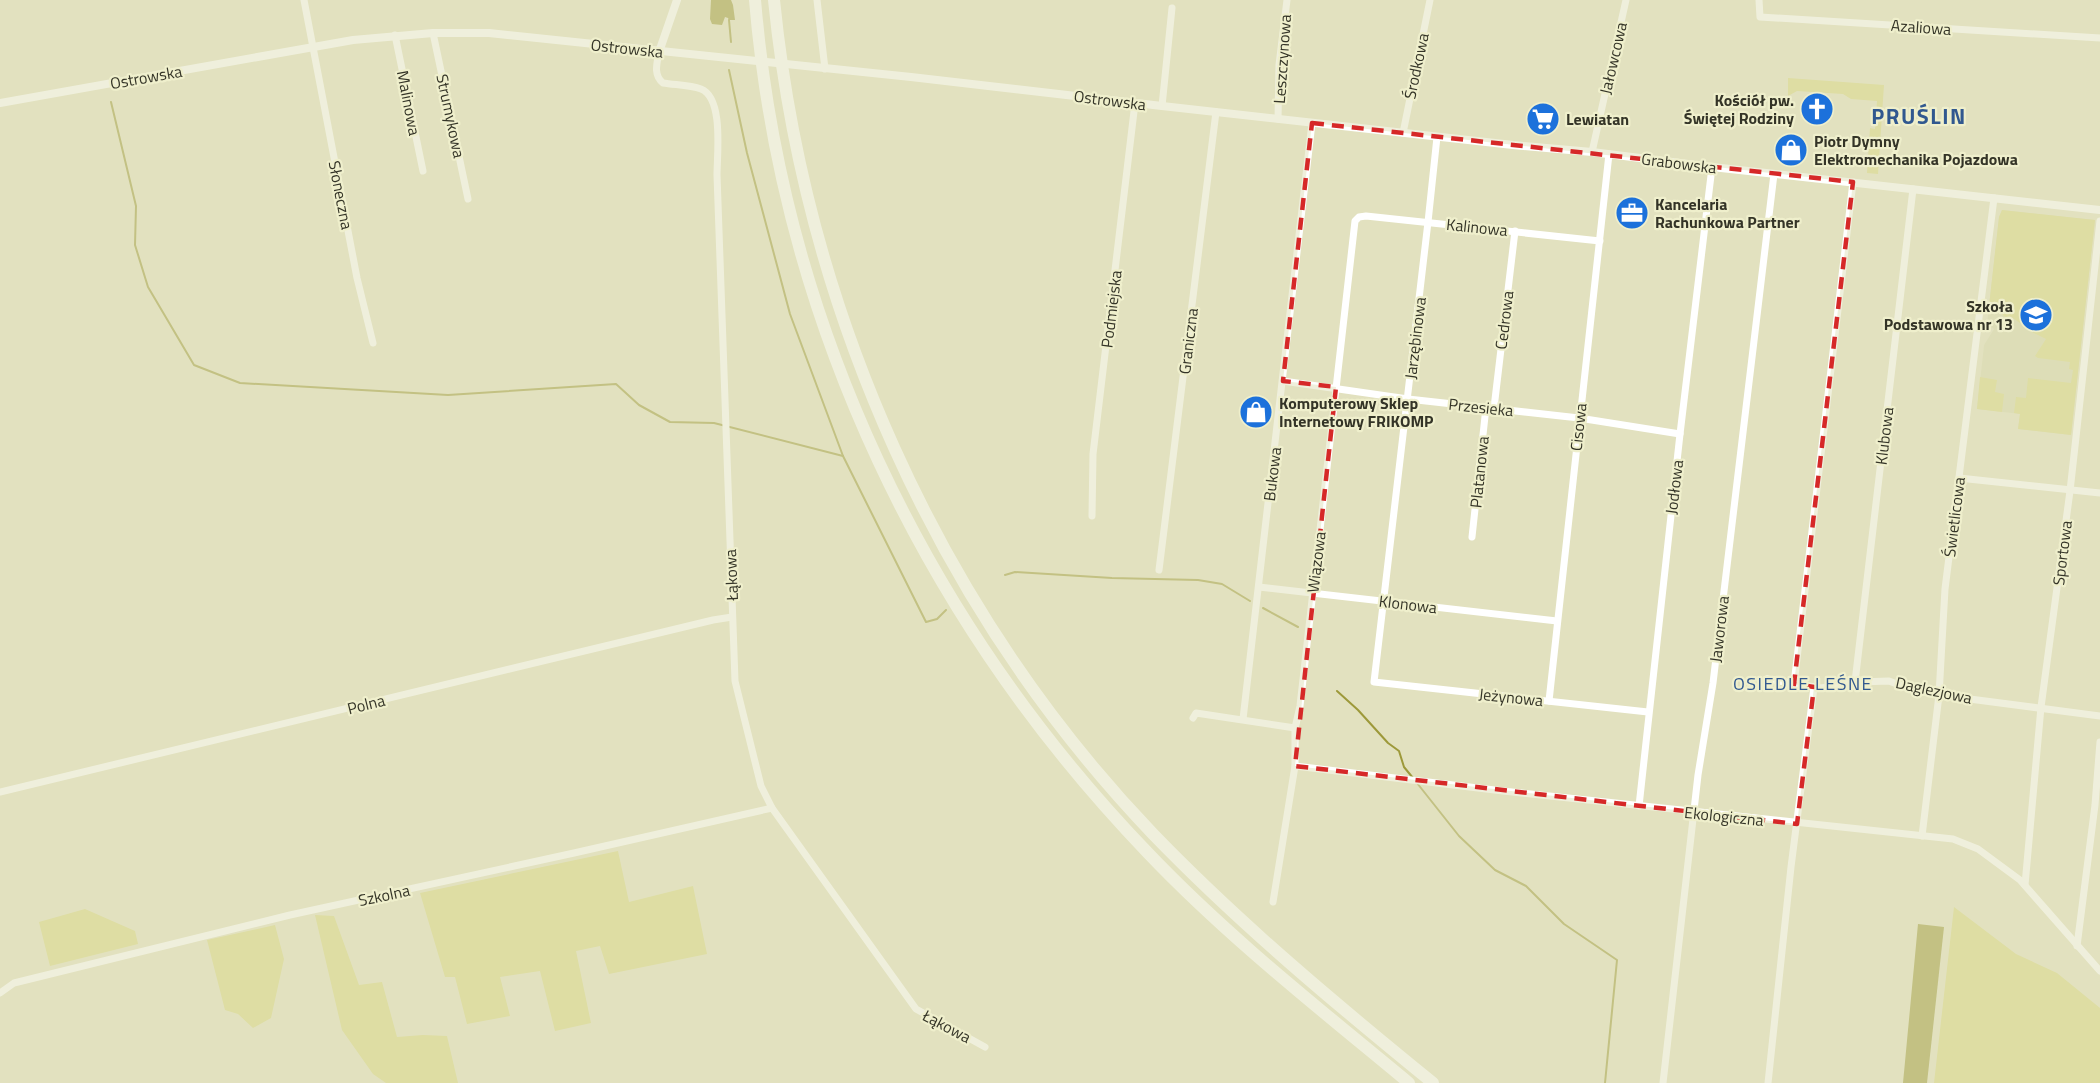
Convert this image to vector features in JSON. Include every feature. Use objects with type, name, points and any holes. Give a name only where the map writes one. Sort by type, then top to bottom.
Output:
[{"type":"highway","points":[[755,0],[766,91],[780,171],[798,242],[835,357],[877,460],[917,540],[965,621],[1007,685],[1058,753],[1150,855],[1243,944],[1409,1083]]},
{"type":"highway","points":[[774,0],[791,124],[810,208],[852,346],[882,421],[919,500],[948,554],[1002,643],[1059,724],[1151,832],[1254,932],[1433,1083]]},
{"type":"street","name":"Słoneczna","points":[[304,0],[357,278],[373,343]]},
{"type":"street","points":[[659,52],[677,0]]},
{"type":"street","points":[[817,0],[825,69]]},
{"type":"street","name":"Leszczynowa","points":[[1278,119],[1279,65],[1287,0]]},
{"type":"street","name":"Środkowa","points":[[1403,133],[1430,0]]},
{"type":"street","name":"Jałowcowa","points":[[1592,152],[1626,0]]},
{"type":"street","name":"Azaliowa","points":[[1759,0],[1760,17],[2100,38]]},
{"type":"street","points":[[1162,106],[1172,8]]},
{"type":"street","name":"Strumykowa","points":[[433,33],[468,199]]},
{"type":"street","name":"Ostrowska","points":[[0,103],[312,47],[395,35],[489,33],[911,77],[1257,117]]},
{"type":"street","name":"Malinowa","points":[[395,35],[423,171]]},
{"type":"street","name":"Łąkowa","points":[[659,52],[656,71],[660,81],[702,89],[714,102],[717,116],[735,681],[761,786],[772,808],[916,1009],[985,1047]]},
{"type":"street","name":"Podmiejska","points":[[1092,516],[1093,454],[1135,103]]},
{"type":"street","name":"Graniczna","points":[[1160,570],[1216,112]]},
{"type":"street","name":"Grabowska","points":[[1257,117],[1592,152],[2100,210]]},
{"type":"street","name":"Bukowa","points":[[1243,719],[1312,123]]},
{"type":"street","name":"Jarzębinowa","points":[[1374,682],[1437,137]]},
{"type":"street","name":"Cisowa","points":[[1549,701],[1609,154]]},
{"type":"street","name":"Jodłowa","points":[[1639,806],[1712,167]]},
{"type":"street","name":"Jaworowa","points":[[1663,1083],[1694,812],[1713,683],[1774,174]]},
{"type":"street","points":[[1794,684],[1853,183]]},
{"type":"street","name":"Klubowa","points":[[1855,682],[1913,189]]},
{"type":"street","name":"Świetlicowa","points":[[1922,836],[1939,695],[1945,589],[1994,198]]},
{"type":"street","name":"Kalinowa","points":[[1355,221],[1359,216],[1366,216],[1600,241]]},
{"type":"street","name":"Wiązowa","points":[[1273,902],[1295,765],[1295,728],[1355,221]]},
{"type":"street","name":"Sportowa","points":[[2025,885],[2042,708],[2070,491],[2100,221]]},
{"type":"street","name":"Cedrowa","points":[[1490,408],[1515,231]]},
{"type":"street","name":"Przesieka","points":[[1283,381],[1408,399],[1579,418],[1680,434]]},
{"type":"street","name":"Platanowa","points":[[1472,537],[1490,408]]},
{"type":"street","points":[[1959,478],[2100,493]]},
{"type":"street","name":"Klonowa","points":[[1259,586],[1557,621]]},
{"type":"street","name":"Polna","points":[[0,792],[732,617]]},
{"type":"street","name":"Daglezjowa","points":[[1767,679],[1821,688],[1855,682],[1889,681],[1907,688],[1939,695],[2100,716]]},
{"type":"street","name":"Jeżynowa","points":[[1374,682],[1648,712]]},
{"type":"street","points":[[1768,1083],[1814,687]]},
{"type":"street","points":[[1193,718],[1196,713],[1295,728]]},
{"type":"street","points":[[2077,946],[2095,805],[2100,742]]},
{"type":"street","name":"Ekologiczna","points":[[1295,765],[1797,824],[1953,839],[1978,849],[2025,885],[2100,972]]},
{"type":"street","name":"Szkolna","points":[[0,993],[14,983],[290,915],[772,808]]},
{"type":"street","points":[[0,986],[14,983]]},
{"type":"highlighted area","points":[[1312,123],[1853,182],[1794,684],[1814,687],[1797,824],[1295,766],[1336,387],[1283,381]]},
{"type":"shaded area","points":[[711,0],[731,0],[735,20],[725,17],[722,25],[712,24]]},
{"type":"shaded area","points":[[1788,78],[1884,85],[1878,174],[1867,173],[1870,128],[1875,129],[1877,101],[1851,99],[1843,94],[1797,91],[1788,96]]},
{"type":"shaded area","name":"Szkoła Podstawowa nr 13","points":[[2002,210],[2095,220],[2071,435],[2018,429],[2020,414],[1977,409],[1984,345],[1994,329],[1987,324],[1999,217]]},
{"type":"shaded area","name":"Szkoła Podstawowa nr 13","points":[[2002,210],[2095,220],[2071,435],[2018,429],[2020,414],[2014,413],[2016,397],[2026,398],[2028,378],[2071,383],[2073,370],[2069,369],[2070,362],[2035,356],[2046,339],[2028,330],[2033,323],[2024,318],[2020,323],[2010,316],[2007,318],[1989,306],[1999,217]]},
{"type":"shaded area","points":[[1980,377],[1997,380],[1995,392],[2004,394],[2002,412],[1977,409]]},
{"type":"shaded area","points":[[618,851],[629,902],[693,886],[707,954],[609,974],[600,946],[576,951],[591,1023],[555,1031],[540,971],[500,977],[510,1016],[467,1024],[455,977],[445,977],[420,893]]},
{"type":"shaded area","points":[[1954,907],[2016,954],[2057,973],[2100,1008],[2100,1083],[1934,1083]]},
{"type":"shaded area","points":[[85,909],[135,931],[138,944],[50,966],[39,922]]},
{"type":"shaded area","points":[[315,915],[334,916],[359,985],[382,982],[397,1037],[447,1036],[458,1083],[386,1083],[373,1074],[342,1030]]},
{"type":"shaded area","points":[[1918,924],[1944,927],[1927,1083],[1903,1083]]},
{"type":"shaded area","points":[[275,925],[284,959],[271,1018],[253,1028],[238,1014],[225,1010],[207,940]]},
{"type":"waterway","points":[[729,20],[731,42]]},
{"type":"waterway","points":[[729,70],[747,153],[790,314],[843,456],[926,622],[937,619],[946,610]]},
{"type":"waterway","points":[[111,102],[136,206],[135,245],[148,287],[194,365],[240,383],[448,395],[616,384],[639,405],[670,422],[714,423],[843,456]]},
{"type":"waterway","points":[[1005,575],[1015,572],[1198,580],[1222,584],[1250,601]]},
{"type":"waterway","points":[[1263,608],[1298,627]]},
{"type":"waterway","points":[[1337,691],[1388,743],[1399,751],[1404,767],[1413,778]]},
{"type":"waterway","points":[[1417,783],[1459,836],[1495,870],[1526,886],[1564,924],[1617,960],[1605,1083]]},
{"type":"place","name":"Kościół pw. Świętej Rodziny","points":[[1817,109]]},
{"type":"place","name":"Lewiatan","points":[[1543,119]]},
{"type":"place","name":"Piotr Dymny Elektromechanika Pojazdowa","points":[[1791,150]]},
{"type":"place","name":"Kancelaria Rachunkowa Partner","points":[[1632,213]]},
{"type":"place","name":"Szkoła Podstawowa nr 13","points":[[2036,315]]},
{"type":"place","name":"Komputerowy Sklep Internetowy FRIKOMP","points":[[1256,412]]},
{"type":"district","name":"PRUŚLIN","points":[[1919,116]]},
{"type":"district","name":"OSIEDLE LEŚNE","points":[[1803,683]]}]
